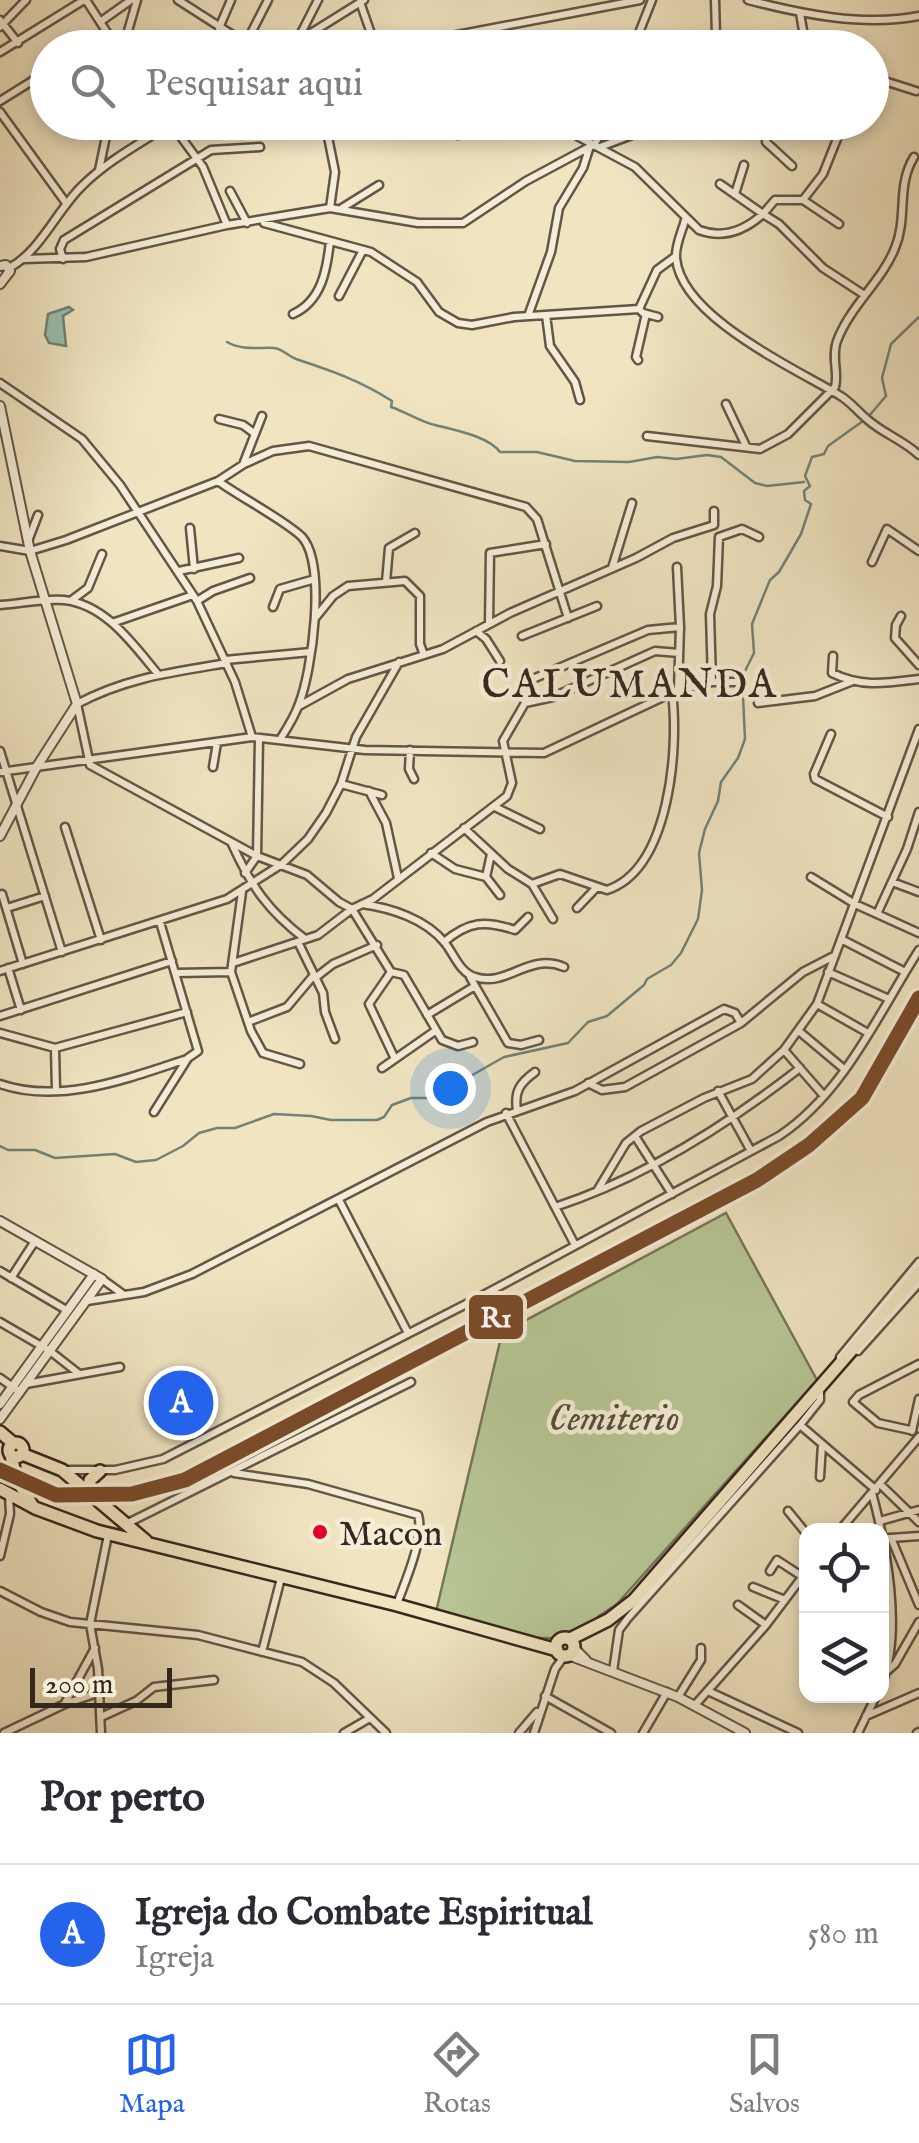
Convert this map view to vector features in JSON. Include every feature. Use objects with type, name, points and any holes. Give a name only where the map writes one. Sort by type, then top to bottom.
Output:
[{"type":"main road","points":[[16,1478],[3,1490],[30,1506],[103,1532],[514,1638],[567,1647],[634,1600],[919,1273]]},
{"type":"main road","points":[[0,1432],[11,1449],[16,1478],[30,1506]]},
{"type":"main road","points":[[11,1449],[62,1470],[149,1544]]},
{"type":"main road","points":[[88,1492],[90,1480],[100,1470]]},
{"type":"main road","points":[[103,1532],[108,1510]]},
{"type":"street","points":[[18,43],[1,23],[26,0]]},
{"type":"street","points":[[38,30],[85,0],[105,30]]},
{"type":"street","points":[[100,22],[134,0]]},
{"type":"street","points":[[125,30],[134,0]]},
{"type":"street","points":[[178,0],[223,30]]},
{"type":"street","points":[[219,28],[231,0]]},
{"type":"street","points":[[256,30],[268,0]]},
{"type":"street","points":[[303,30],[318,0]]},
{"type":"street","points":[[482,30],[640,0]]},
{"type":"street","points":[[641,30],[652,0]]},
{"type":"street","points":[[714,0],[716,30]]},
{"type":"street","points":[[748,0],[800,13],[868,19],[919,16]]},
{"type":"street","points":[[316,30],[361,1],[370,30]]},
{"type":"street","points":[[800,13],[803,30]]},
{"type":"street","points":[[0,52],[30,35]]},
{"type":"street","points":[[0,100],[30,82]]},
{"type":"street","points":[[889,82],[916,91]]},
{"type":"street","points":[[0,112],[66,203]]},
{"type":"street","points":[[99,170],[105,140]]},
{"type":"street","points":[[3,274],[24,259],[66,203],[99,170],[146,140]]},
{"type":"street","points":[[184,140],[198,160],[227,226]]},
{"type":"street","points":[[329,140],[335,172],[330,208]]},
{"type":"street","points":[[583,140],[635,168],[686,220],[712,235],[731,234],[762,214],[775,200],[803,200],[839,224]]},
{"type":"street","points":[[528,316],[551,252],[559,208],[597,140]]},
{"type":"street","points":[[24,259],[106,253],[330,208],[418,223],[463,223],[526,180],[613,140]]},
{"type":"street","points":[[766,140],[792,166]]},
{"type":"street","points":[[803,200],[823,174],[837,140]]},
{"type":"street","points":[[63,259],[60,249],[64,240],[218,148],[260,147]]},
{"type":"street","points":[[647,436],[767,447],[788,434],[830,391],[837,381],[835,345],[863,294],[894,252],[902,181],[914,157]]},
{"type":"street","points":[[735,194],[744,166]]},
{"type":"street","points":[[720,184],[780,224],[823,268],[863,294]]},
{"type":"street","points":[[340,210],[379,185]]},
{"type":"street","points":[[230,191],[247,223]]},
{"type":"street","points":[[686,220],[676,256],[689,288],[715,316],[919,455]]},
{"type":"street","points":[[260,222],[363,250],[389,262],[417,282],[446,319],[472,325],[546,315],[642,311],[658,317]]},
{"type":"street","points":[[294,314],[316,294],[326,271],[330,241]]},
{"type":"street","points":[[340,296],[363,250]]},
{"type":"street","points":[[638,360],[642,311],[657,270],[676,256]]},
{"type":"street","points":[[546,315],[550,346],[576,382],[580,400]]},
{"type":"street","points":[[0,383],[82,438],[99,455],[195,598],[226,662],[255,737],[257,856],[245,873]]},
{"type":"street","points":[[726,404],[747,448]]},
{"type":"street","points":[[0,406],[28,547],[77,704],[88,761],[95,770],[257,856],[306,875],[352,909],[391,972]]},
{"type":"street","points":[[244,464],[262,416]]},
{"type":"street","points":[[219,419],[254,433]]},
{"type":"street","points":[[0,546],[28,547],[81,535],[294,446],[328,450],[526,508],[537,519],[568,618]]},
{"type":"street","points":[[218,481],[301,536],[307,547],[314,579],[312,652],[299,706],[281,738]]},
{"type":"street","points":[[612,569],[632,502]]},
{"type":"street","points":[[712,682],[710,614],[717,586],[719,537],[712,526],[714,511]]},
{"type":"street","points":[[28,547],[38,515]]},
{"type":"street","points":[[299,706],[348,679],[424,655],[673,538],[712,526]]},
{"type":"street","points":[[190,528],[194,569]]},
{"type":"street","points":[[872,562],[887,529],[919,551]]},
{"type":"street","points":[[719,537],[742,530],[760,537]]},
{"type":"street","points":[[386,582],[389,548],[416,533]]},
{"type":"street","points":[[489,624],[490,552],[546,544]]},
{"type":"street","points":[[70,601],[88,588],[102,554]]},
{"type":"street","points":[[179,571],[239,558]]},
{"type":"street","points":[[532,884],[560,874],[611,889],[625,881],[657,834],[676,732],[680,626],[677,566]]},
{"type":"street","points":[[112,623],[250,578]]},
{"type":"street","points":[[272,607],[280,589],[314,579]]},
{"type":"street","points":[[314,618],[340,590],[356,584],[405,581],[420,596],[420,644],[424,655]]},
{"type":"street","points":[[0,606],[70,601],[112,623],[157,673]]},
{"type":"street","points":[[522,636],[598,606]]},
{"type":"street","points":[[901,616],[895,638],[919,665]]},
{"type":"street","points":[[525,703],[522,689],[528,681],[648,630],[680,626]]},
{"type":"street","points":[[476,630],[500,661]]},
{"type":"street","points":[[176,973],[232,968],[324,931],[495,807],[512,787],[504,753],[505,734],[525,703],[553,696],[655,651],[679,653]]},
{"type":"street","points":[[0,836],[36,768],[77,704],[107,688],[157,673],[312,652]]},
{"type":"street","points":[[834,656],[833,674],[854,680],[882,686],[919,679]]},
{"type":"street","points":[[20,1010],[4,970],[242,892],[282,864],[308,840],[341,784],[364,722],[399,662]]},
{"type":"street","points":[[758,703],[815,696],[854,680]]},
{"type":"street","points":[[4,772],[255,737],[353,748],[544,753],[675,692],[712,682],[735,682]]},
{"type":"street","points":[[597,1191],[613,1161],[635,1135],[752,1079],[800,1032],[817,1004],[919,729]]},
{"type":"street","points":[[831,734],[815,779],[888,817]]},
{"type":"street","points":[[213,767],[217,743]]},
{"type":"street","points":[[0,750],[62,952]]},
{"type":"street","points":[[410,750],[414,779]]},
{"type":"street","points":[[341,784],[382,794]]},
{"type":"street","points":[[369,791],[386,822],[398,878]]},
{"type":"street","points":[[495,807],[540,829]]},
{"type":"street","points":[[877,914],[918,815]]},
{"type":"street","points":[[65,827],[101,940]]},
{"type":"street","points":[[464,828],[490,854],[532,884],[553,919]]},
{"type":"street","points":[[231,842],[251,886],[302,941],[323,992],[325,1012],[335,1039]]},
{"type":"street","points":[[906,849],[919,854]]},
{"type":"street","points":[[431,852],[454,870],[486,877],[500,894]]},
{"type":"street","points":[[486,877],[490,854]]},
{"type":"street","points":[[811,877],[855,904],[919,932]]},
{"type":"street","points":[[892,882],[919,892]]},
{"type":"street","points":[[578,908],[597,886]]},
{"type":"street","points":[[242,892],[232,968],[248,1022],[263,1054],[300,1064]]},
{"type":"street","points":[[2,894],[23,964]]},
{"type":"street","points":[[6,908],[45,896]]},
{"type":"street","points":[[362,904],[420,921],[444,942],[470,976],[508,1043],[540,1040]]},
{"type":"street","points":[[444,942],[462,927],[499,925],[515,930],[528,917]]},
{"type":"street","points":[[154,1112],[188,1058],[198,1050],[160,922]]},
{"type":"street","points":[[841,940],[905,972]]},
{"type":"street","points":[[248,1022],[287,1007],[314,976],[377,944]]},
{"type":"street","points":[[62,1470],[134,1467],[163,1459],[408,1334],[794,1126],[844,1069],[919,950]]},
{"type":"street","points":[[588,1083],[602,1090],[625,1087],[741,1023],[803,972],[834,956]]},
{"type":"street","points":[[0,1016],[172,961]]},
{"type":"street","points":[[470,976],[492,979],[540,962],[564,967]]},
{"type":"street","points":[[391,972],[404,975],[435,1030],[451,1045],[473,1042]]},
{"type":"street","points":[[391,972],[369,1004],[396,1059]]},
{"type":"street","points":[[828,972],[889,999]]},
{"type":"street","points":[[427,1014],[474,986]]},
{"type":"street","points":[[817,1004],[868,1033]]},
{"type":"street","points":[[87,1301],[154,1289],[192,1274],[506,1113],[556,1098],[588,1083],[724,1009],[735,1013],[741,1023]]},
{"type":"street","points":[[0,1033],[55,1048],[187,1012]]},
{"type":"street","points":[[382,1068],[435,1030]]},
{"type":"street","points":[[800,1032],[844,1069]]},
{"type":"street","points":[[55,1048],[56,1091]]},
{"type":"street","points":[[784,1050],[824,1096]]},
{"type":"street","points":[[0,1084],[32,1092],[56,1091],[102,1084],[188,1058]]},
{"type":"street","points":[[555,1207],[597,1191],[731,1119],[800,1068]]},
{"type":"street","points":[[517,1110],[516,1092],[534,1072]]},
{"type":"street","points":[[718,1092],[750,1151]]},
{"type":"street","points":[[506,1113],[575,1245]]},
{"type":"street","points":[[635,1135],[672,1194]]},
{"type":"street","points":[[340,1200],[408,1334]]},
{"type":"street","points":[[0,1222],[98,1276],[125,1296]]},
{"type":"street","points":[[11,1278],[34,1241]]},
{"type":"street","points":[[613,1671],[619,1630],[800,1426],[820,1400],[824,1384],[844,1348],[919,1262]]},
{"type":"street","points":[[0,1272],[72,1313]]},
{"type":"street","points":[[72,1313],[87,1301],[98,1276]]},
{"type":"street","points":[[0,1420],[98,1276]]},
{"type":"street","points":[[824,1384],[919,1282]]},
{"type":"street","points":[[0,1322],[46,1348],[79,1374]]},
{"type":"street","points":[[846,1523],[919,1436],[878,1423],[853,1402],[859,1395],[919,1364]]},
{"type":"street","points":[[0,1404],[20,1387],[120,1367]]},
{"type":"street","points":[[0,1378],[20,1387]]},
{"type":"street","points":[[125,1525],[411,1382]]},
{"type":"street","points":[[910,1430],[919,1399]]},
{"type":"street","points":[[800,1426],[876,1489],[915,1511],[919,1522]]},
{"type":"street","points":[[820,1477],[822,1444]]},
{"type":"street","points":[[233,1473],[308,1484],[418,1515],[421,1522],[397,1605]]},
{"type":"street","points":[[876,1489],[880,1521],[915,1511]]},
{"type":"street","points":[[0,1556],[10,1514],[3,1490]]},
{"type":"street","points":[[10,1514],[30,1506]]},
{"type":"street","points":[[788,1511],[799,1524]]},
{"type":"street","points":[[101,1733],[100,1692],[90,1624],[103,1532]]},
{"type":"street","points":[[889,1538],[919,1536]]},
{"type":"street","points":[[889,1546],[919,1605]]},
{"type":"street","points":[[770,1571],[777,1560],[799,1571]]},
{"type":"street","points":[[262,1652],[281,1576]]},
{"type":"street","points":[[695,1705],[799,1582]]},
{"type":"street","points":[[753,1587],[785,1600]]},
{"type":"street","points":[[0,1591],[59,1619],[198,1635],[315,1668],[386,1733]]},
{"type":"street","points":[[738,1605],[766,1625]]},
{"type":"street","points":[[889,1669],[919,1622]]},
{"type":"street","points":[[64,1704],[95,1647]]},
{"type":"street","points":[[534,1733],[555,1669],[567,1647],[590,1662],[695,1705],[740,1732]]},
{"type":"street","points":[[678,1697],[701,1660],[701,1648]]},
{"type":"street","points":[[101,1717],[130,1704],[154,1686],[214,1680]]},
{"type":"street","points":[[708,1691],[798,1733]]},
{"type":"street","points":[[4,1733],[64,1704],[100,1692]]},
{"type":"street","points":[[642,1733],[667,1692]]},
{"type":"street","points":[[866,1716],[919,1693]]},
{"type":"street","points":[[545,1696],[611,1733]]},
{"type":"street","points":[[858,1733],[872,1703]]},
{"type":"street","points":[[519,1733],[541,1707]]},
{"type":"street","points":[[344,1733],[370,1718]]},
{"type":"green space","name":"Cemiterio","points":[[726,1213],[817,1380],[617,1604],[599,1616],[608,1620],[567,1638],[514,1638],[435,1616],[502,1333]]},
{"type":"shaded area","points":[[69,307],[73,310],[63,316],[66,346],[49,343],[45,335],[48,314]]},
{"type":"waterway","points":[[869,416],[886,396],[882,378],[891,344],[919,317]]},
{"type":"waterway","points":[[227,342],[245,348],[280,350],[368,387],[392,401],[391,407],[430,424],[479,438],[500,452],[537,452],[575,461],[629,462],[707,455],[721,457],[755,483],[767,486],[804,482]]},
{"type":"waterway","points":[[0,1146],[8,1150],[35,1150],[55,1158],[115,1154],[136,1162],[156,1160],[199,1133],[235,1128],[274,1114],[377,1120],[392,1105],[411,1098],[432,1098],[504,1057],[568,1043],[588,1022],[607,1016],[647,979],[671,965],[698,919],[702,890],[699,853],[705,829],[718,801],[721,782],[738,758],[745,739],[743,696],[745,671],[754,653],[752,624],[770,580],[801,534],[811,504],[805,500],[804,491],[810,486],[805,476],[812,457],[824,454],[828,446],[863,421]]},
{"type":"transit line","name":"R1","points":[[0,1470],[56,1495],[132,1494],[185,1480],[757,1180],[809,1145],[862,1098],[919,998]]},
{"type":"place","name":"Igreja do Combate Espiritual","points":[[181,1403]]},
{"type":"place","name":"Macon","points":[[320,1532]]},
{"type":"district","name":"CALUMANDA","points":[[630,683]]}]
